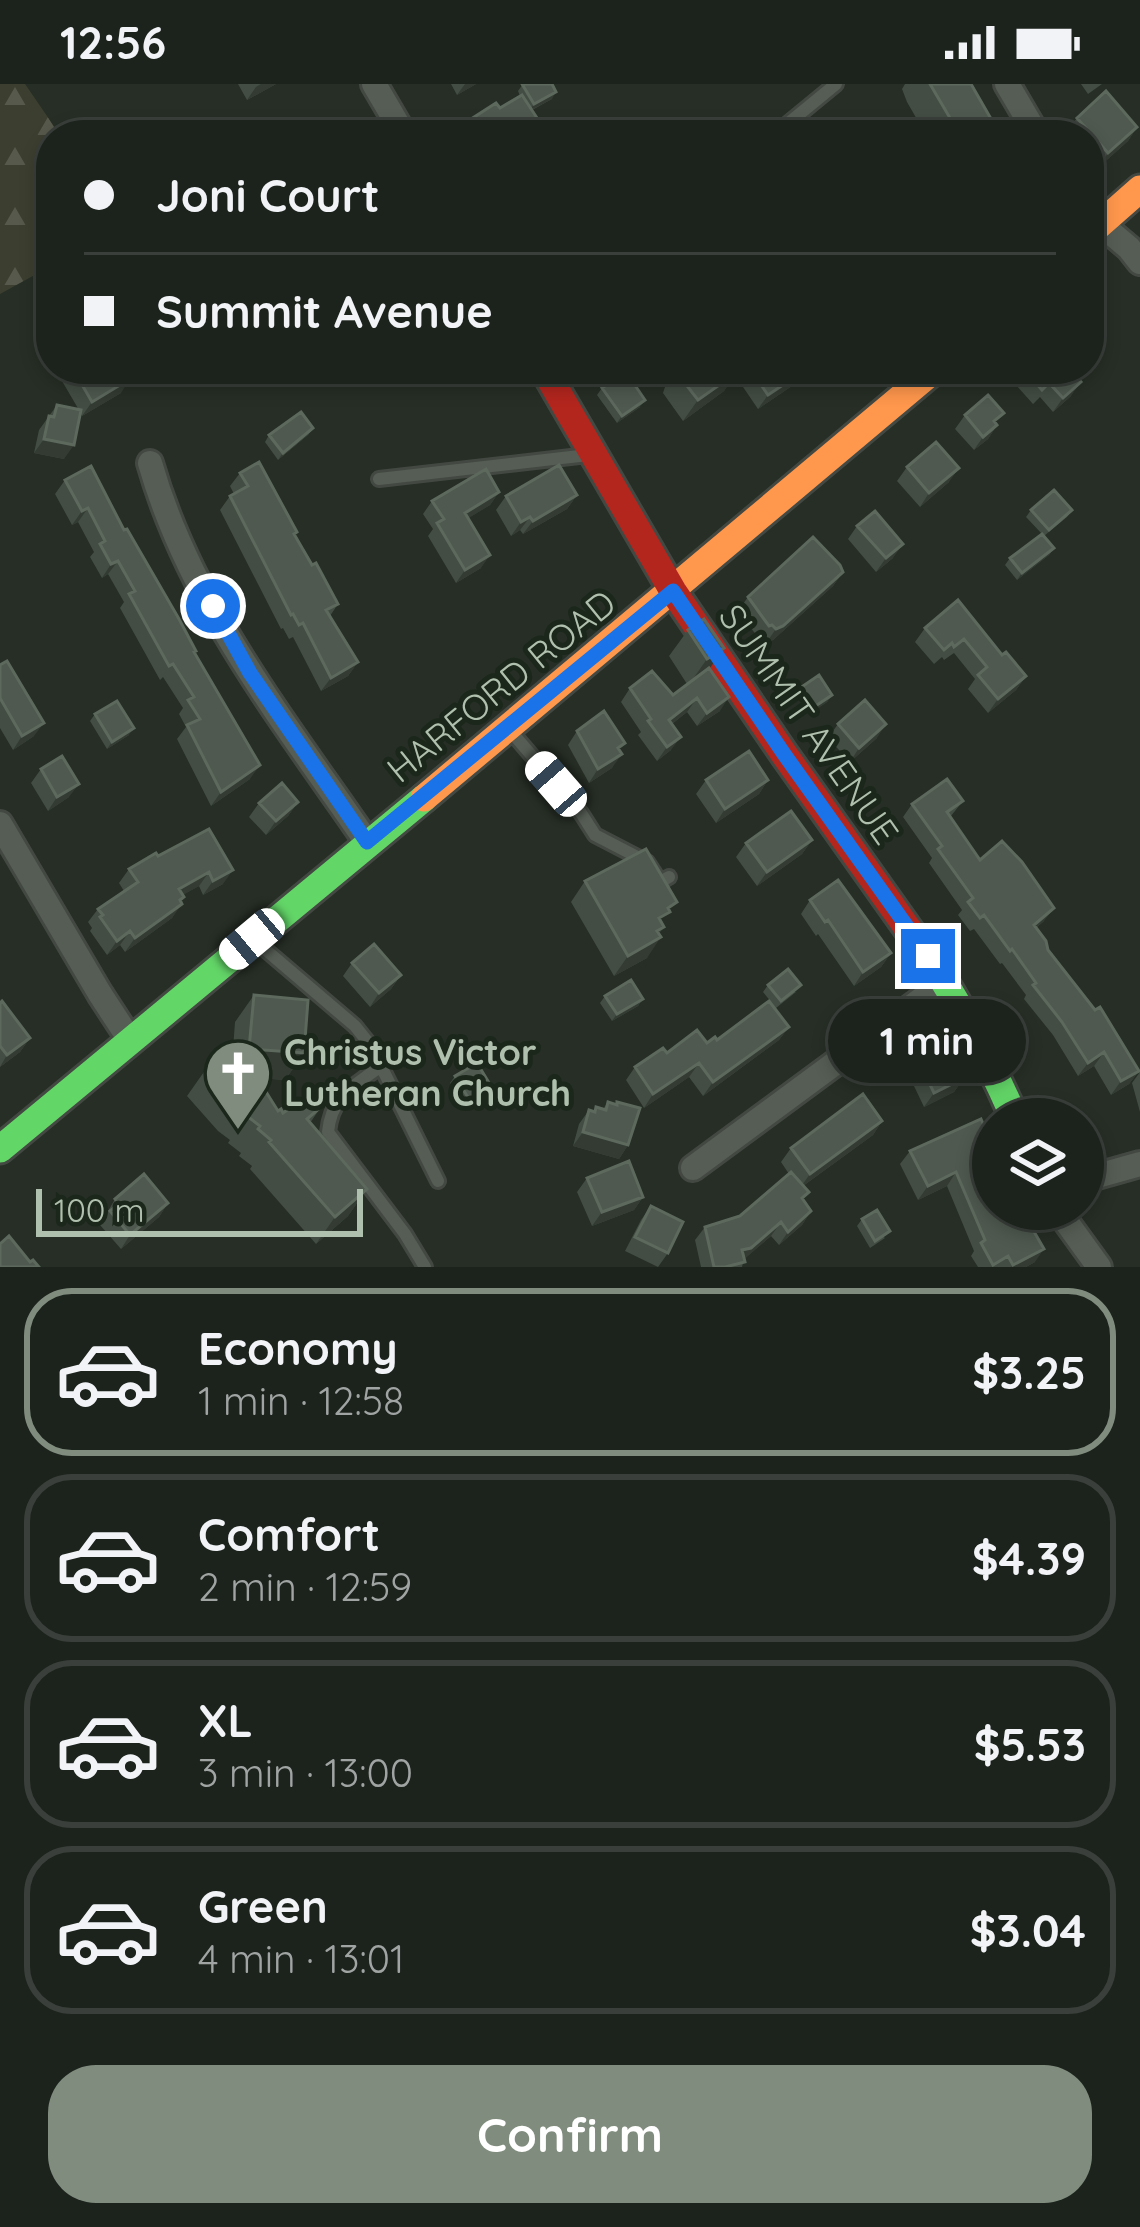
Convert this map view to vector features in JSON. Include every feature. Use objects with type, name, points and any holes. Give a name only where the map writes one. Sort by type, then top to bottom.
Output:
[{"type":"main road","points":[[1104,216],[1140,190]]},
{"type":"main road","name":"SUMMIT AVENUE","points":[[553,384],[673,591],[945,982],[1006,1098]]},
{"type":"main road","name":"HARFORD ROAD","points":[[0,1149],[917,384]]},
{"type":"street","points":[[374,84],[395,120]]},
{"type":"street","points":[[1007,84],[1027,120]]},
{"type":"street","points":[[1104,231],[1140,262]]},
{"type":"street","points":[[150,464],[166,515],[250,673],[367,842]]},
{"type":"street","points":[[0,824],[130,1040]]},
{"type":"street","points":[[693,1168],[945,982]]},
{"type":"street","points":[[1104,1174],[1140,1164]]},
{"type":"street","points":[[1073,1230],[1100,1267]]},
{"type":"lane","points":[[792,120],[836,84]]},
{"type":"lane","points":[[380,479],[596,454]]},
{"type":"lane","points":[[507,727],[596,835],[647,862],[660,882],[669,877]]},
{"type":"lane","points":[[252,939],[355,1026],[371,1046],[438,1181]]},
{"type":"lane","points":[[382,1065],[337,1100],[328,1132],[425,1267]]},
{"type":"green space","points":[[0,84],[25,84],[50,120],[36,120],[36,274],[0,294]]},
{"type":"building","points":[[522,84],[552,84],[556,92],[534,104]]},
{"type":"building","points":[[930,84],[971,84],[992,120],[951,120]]},
{"type":"building","points":[[1106,91],[1137,127],[1108,153],[1104,120],[1077,118]]},
{"type":"building","points":[[522,95],[538,120],[470,120],[496,103],[500,108]]},
{"type":"building","points":[[82,384],[122,384],[92,402]]},
{"type":"building","points":[[634,384],[645,400],[622,416],[602,388]]},
{"type":"building","points":[[686,384],[721,384],[698,400]]},
{"type":"building","points":[[760,384],[784,384],[768,395]]},
{"type":"building","points":[[1050,384],[1079,384],[1063,398]]},
{"type":"building","points":[[988,395],[1004,413],[983,437],[965,415]]},
{"type":"building","points":[[57,405],[81,410],[74,445],[44,439]]},
{"type":"building","points":[[301,412],[313,428],[283,453],[269,435]]},
{"type":"building","points":[[936,442],[959,468],[929,493],[907,467]]},
{"type":"building","points":[[259,462],[294,534],[338,604],[326,610],[358,662],[331,678],[303,623],[299,625],[291,615],[230,496],[248,486],[240,473]]},
{"type":"building","points":[[559,465],[577,495],[533,521],[530,517],[521,522],[506,496]]},
{"type":"building","points":[[91,466],[260,765],[221,792],[187,725],[200,719],[188,700],[194,697],[173,664],[169,666],[129,594],[135,591],[118,561],[111,564],[88,508],[82,511],[65,480]]},
{"type":"building","points":[[486,469],[499,492],[465,513],[490,555],[465,570],[437,523],[444,519],[432,501]]},
{"type":"building","points":[[1054,490],[1072,510],[1049,530],[1031,510]]},
{"type":"building","points":[[875,511],[903,544],[886,558],[857,526]]},
{"type":"building","points":[[1042,534],[1054,548],[1022,573],[1010,558]]},
{"type":"building","points":[[813,537],[843,572],[783,626],[769,626],[748,597]]},
{"type":"building","points":[[958,600],[1002,655],[1006,652],[1026,676],[998,699],[978,675],[987,667],[964,639],[944,650],[925,628]]},
{"type":"building","points":[[704,619],[724,648],[707,659],[688,630]]},
{"type":"building","points":[[7,661],[44,723],[22,736],[0,698],[0,665]]},
{"type":"building","points":[[709,668],[729,697],[707,713],[697,698],[669,720],[681,737],[667,747],[630,688],[652,671],[673,695]]},
{"type":"building","points":[[819,675],[832,695],[814,707],[800,688]]},
{"type":"building","points":[[865,700],[886,724],[859,748],[838,724]]},
{"type":"building","points":[[117,701],[134,728],[112,742],[95,714]]},
{"type":"building","points":[[604,711],[625,743],[618,748],[622,754],[598,769],[577,731]]},
{"type":"building","points":[[749,751],[768,780],[725,809],[706,780]]},
{"type":"building","points":[[62,756],[79,784],[57,797],[41,769]]},
{"type":"building","points":[[947,779],[963,801],[947,812],[980,860],[1002,841],[1054,908],[1034,925],[1095,1010],[1100,1007],[1139,1071],[1121,1081],[1104,1052],[1088,1063],[1012,949],[968,902],[973,898],[912,804]]},
{"type":"building","points":[[282,783],[298,802],[276,821],[259,803]]},
{"type":"building","points":[[791,811],[812,840],[767,872],[746,843]]},
{"type":"building","points":[[209,829],[233,870],[213,881],[209,872],[179,889],[182,904],[135,938],[130,931],[117,941],[98,909],[138,882],[129,869]]},
{"type":"building","points":[[646,849],[677,902],[659,918],[664,927],[657,931],[661,937],[628,956],[585,881]]},
{"type":"building","points":[[838,880],[891,953],[863,972],[810,900]]},
{"type":"building","points":[[374,944],[401,975],[379,993],[352,963]]},
{"type":"building","points":[[788,969],[801,985],[781,1001],[768,985]]},
{"type":"building","points":[[631,980],[643,999],[617,1014],[605,996]]},
{"type":"building","points":[[254,995],[308,1000],[304,1053],[249,1049]]},
{"type":"building","points":[[2,1001],[30,1038],[7,1055],[0,1046]]},
{"type":"building","points":[[769,1001],[789,1027],[713,1082],[699,1063],[653,1094],[635,1067],[663,1048],[667,1053],[697,1030],[707,1043],[717,1040]]},
{"type":"building","points":[[931,1043],[936,1054],[949,1048],[964,1078],[934,1093],[914,1051]]},
{"type":"building","points":[[229,1049],[240,1050],[278,1111],[283,1113],[311,1093],[321,1107],[307,1119],[367,1189],[335,1217],[247,1116],[250,1114],[206,1069]]},
{"type":"building","points":[[477,1063],[494,1091],[472,1104],[455,1076]]},
{"type":"building","points":[[863,1094],[882,1121],[810,1174],[791,1148]]},
{"type":"building","points":[[608,1102],[640,1108],[628,1145],[583,1132],[589,1110],[606,1110]]},
{"type":"building","points":[[972,1123],[972,1210],[956,1172],[928,1186],[910,1151]]},
{"type":"building","points":[[629,1161],[643,1197],[602,1212],[587,1178]]},
{"type":"building","points":[[791,1172],[809,1192],[802,1198],[811,1211],[788,1232],[781,1222],[751,1248],[742,1250],[745,1262],[714,1267],[705,1227],[740,1216]]},
{"type":"building","points":[[144,1174],[168,1203],[130,1235],[110,1211],[119,1204],[115,1199]]},
{"type":"building","points":[[651,1206],[683,1222],[668,1253],[635,1237]]},
{"type":"building","points":[[877,1210],[890,1231],[875,1241],[862,1219]]},
{"type":"building","points":[[981,1230],[1033,1230],[1044,1249],[1013,1265],[1008,1256],[993,1265],[981,1243],[985,1240]]},
{"type":"building","points":[[9,1236],[39,1267],[0,1267],[0,1244]]},
{"type":"traffic: fast","points":[[0,1149],[424,798]]},
{"type":"traffic: fast","points":[[928,957],[1005,1098]]},
{"type":"traffic: slow","points":[[1104,221],[1140,189]]},
{"type":"traffic: slow","points":[[424,798],[917,384]]},
{"type":"traffic: jam","points":[[553,384],[673,591],[928,957]]},
{"type":"place","name":"Christus Victor Lutheran Church","points":[[238,1132]]},
{"type":"route","points":[[213,606],[250,673],[367,842],[673,591],[928,956]]}]
